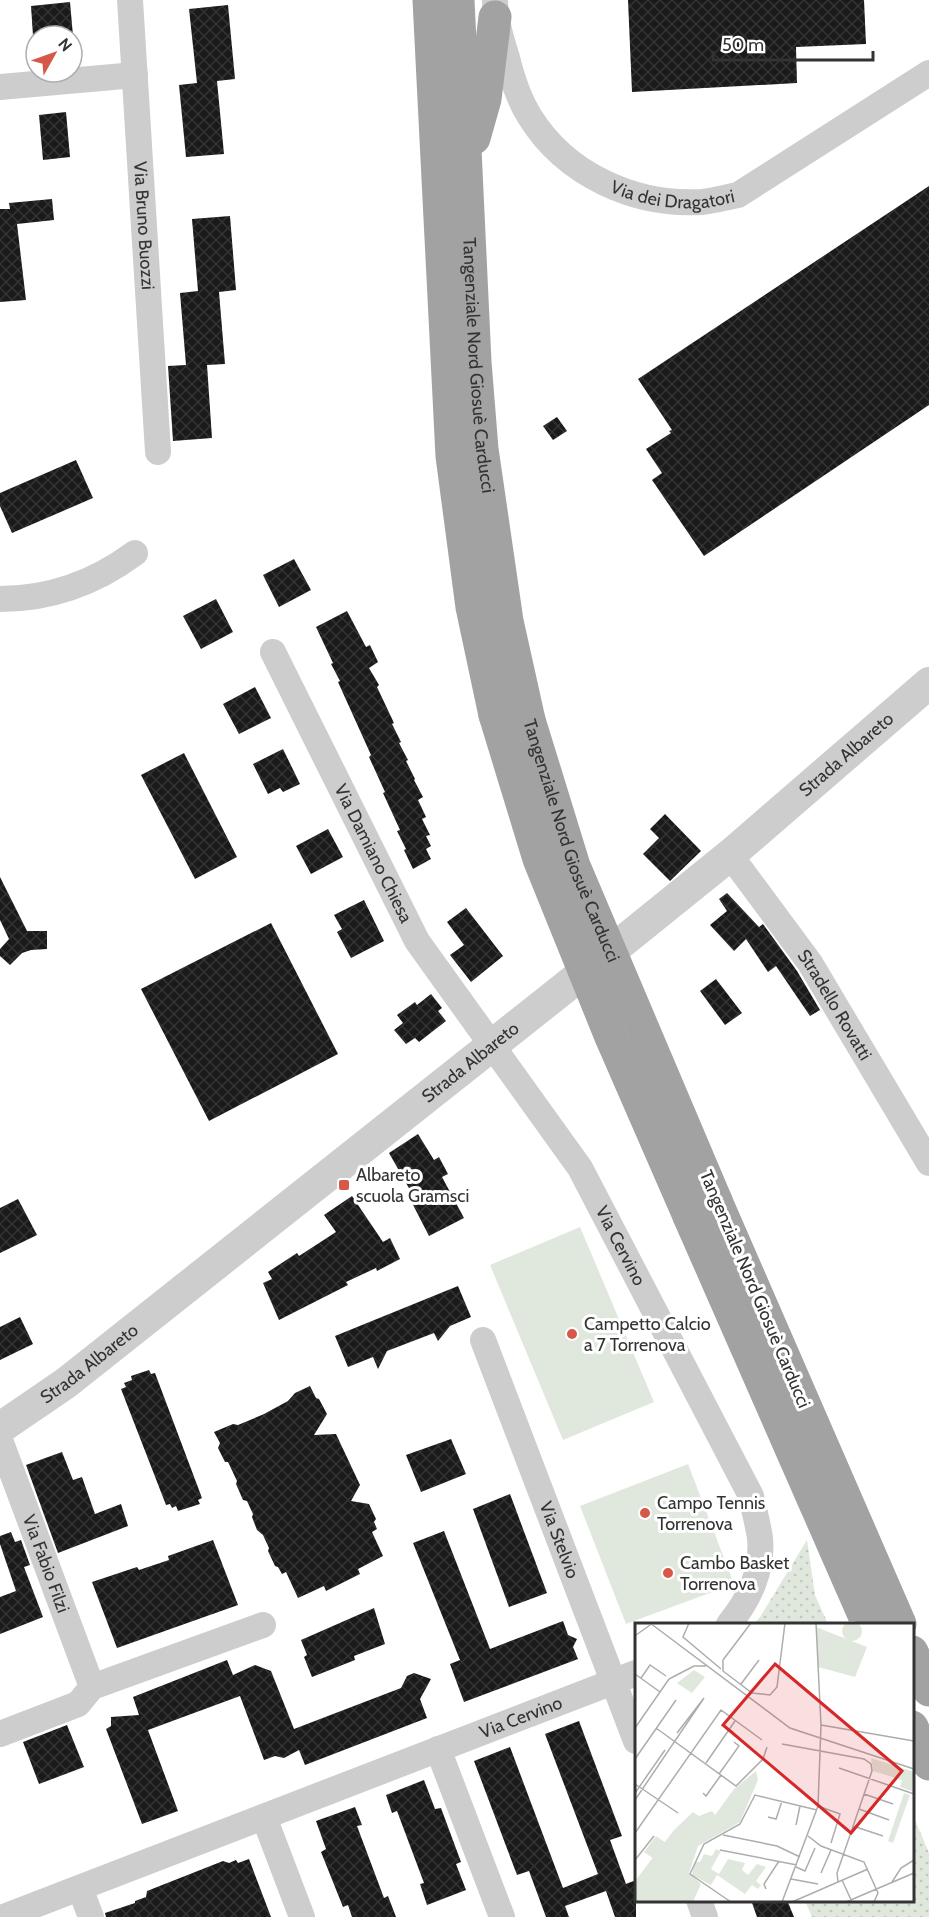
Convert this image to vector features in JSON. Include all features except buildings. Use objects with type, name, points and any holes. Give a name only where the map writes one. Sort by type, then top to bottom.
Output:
[{"type":"highway","name":"Tangenziale Nord Giosuè Carducci","points":[[429,0],[452,456],[472,607],[495,715],[539,859],[611,1037],[702,1208],[900,1623]]},
{"type":"highway","name":"Tangenziale Nord Giosuè Carducci","points":[[458,0],[475,362],[482,449],[507,621],[529,720],[574,866],[702,1208],[868,1623]]},
{"type":"highway","points":[[466,165],[485,99],[495,9]]},
{"type":"highway","points":[[914,1656],[929,1690]]},
{"type":"highway","points":[[914,1730],[929,1764]]},
{"type":"street","name":"Via Bruno Buozzi","points":[[130,0],[158,452]]},
{"type":"street","name":"Via dei Dragatori","points":[[495,9],[513,81],[530,117],[555,150],[587,174],[622,191],[671,202],[704,202],[738,195],[929,73]]},
{"type":"street","points":[[0,87],[135,75]]},
{"type":"street","points":[[0,600],[38,596],[90,581],[114,569],[135,553]]},
{"type":"street","name":"Via Damiano Chiesa","points":[[273,652],[417,941],[491,1046]]},
{"type":"street","name":"Strada Albareto","points":[[0,1428],[75,1376],[562,991],[730,855],[929,683]]},
{"type":"street","name":"Stradello Rovatti","points":[[730,855],[810,963],[929,1163]]},
{"type":"street","name":"Via Cervino","points":[[491,1046],[580,1168],[751,1496],[760,1537],[760,1560],[752,1588],[730,1623]]},
{"type":"street","name":"Via Stelvio","points":[[483,1340],[625,1678],[635,1736]]},
{"type":"street","name":"Via Fabio Filzi","points":[[0,1440],[92,1687]]},
{"type":"street","points":[[0,1734],[78,1704],[92,1687],[263,1625]]},
{"type":"street","name":"Via Cervino","points":[[4,1917],[625,1678]]},
{"type":"street","points":[[438,1749],[502,1917]]},
{"type":"street","points":[[264,1817],[302,1917]]},
{"type":"street","points":[[80,1888],[91,1917]]},
{"type":"street","points":[[700,1902],[705,1917]]},
{"type":"shaded area","name":"Campetto Calcio a 7 Torrenova","points":[[580,1227],[654,1402],[563,1440],[490,1265]]},
{"type":"shaded area","points":[[688,1464],[734,1584],[626,1624],[580,1506]]},
{"type":"shaded area","points":[[807,1540],[815,1595],[828,1623],[755,1623]]},
{"type":"shaded area","points":[[914,1817],[929,1853],[929,1917],[812,1917],[805,1902],[914,1902]]},
{"type":"place","name":"Albareto scuola Gramsci","points":[[344,1185]]},
{"type":"place","name":"Campetto Calcio a 7 Torrenova","points":[[572,1334]]},
{"type":"place","name":"Campo Tennis Torrenova","points":[[645,1513]]},
{"type":"place","name":"Cambo Basket Torrenova","points":[[668,1573]]}]
